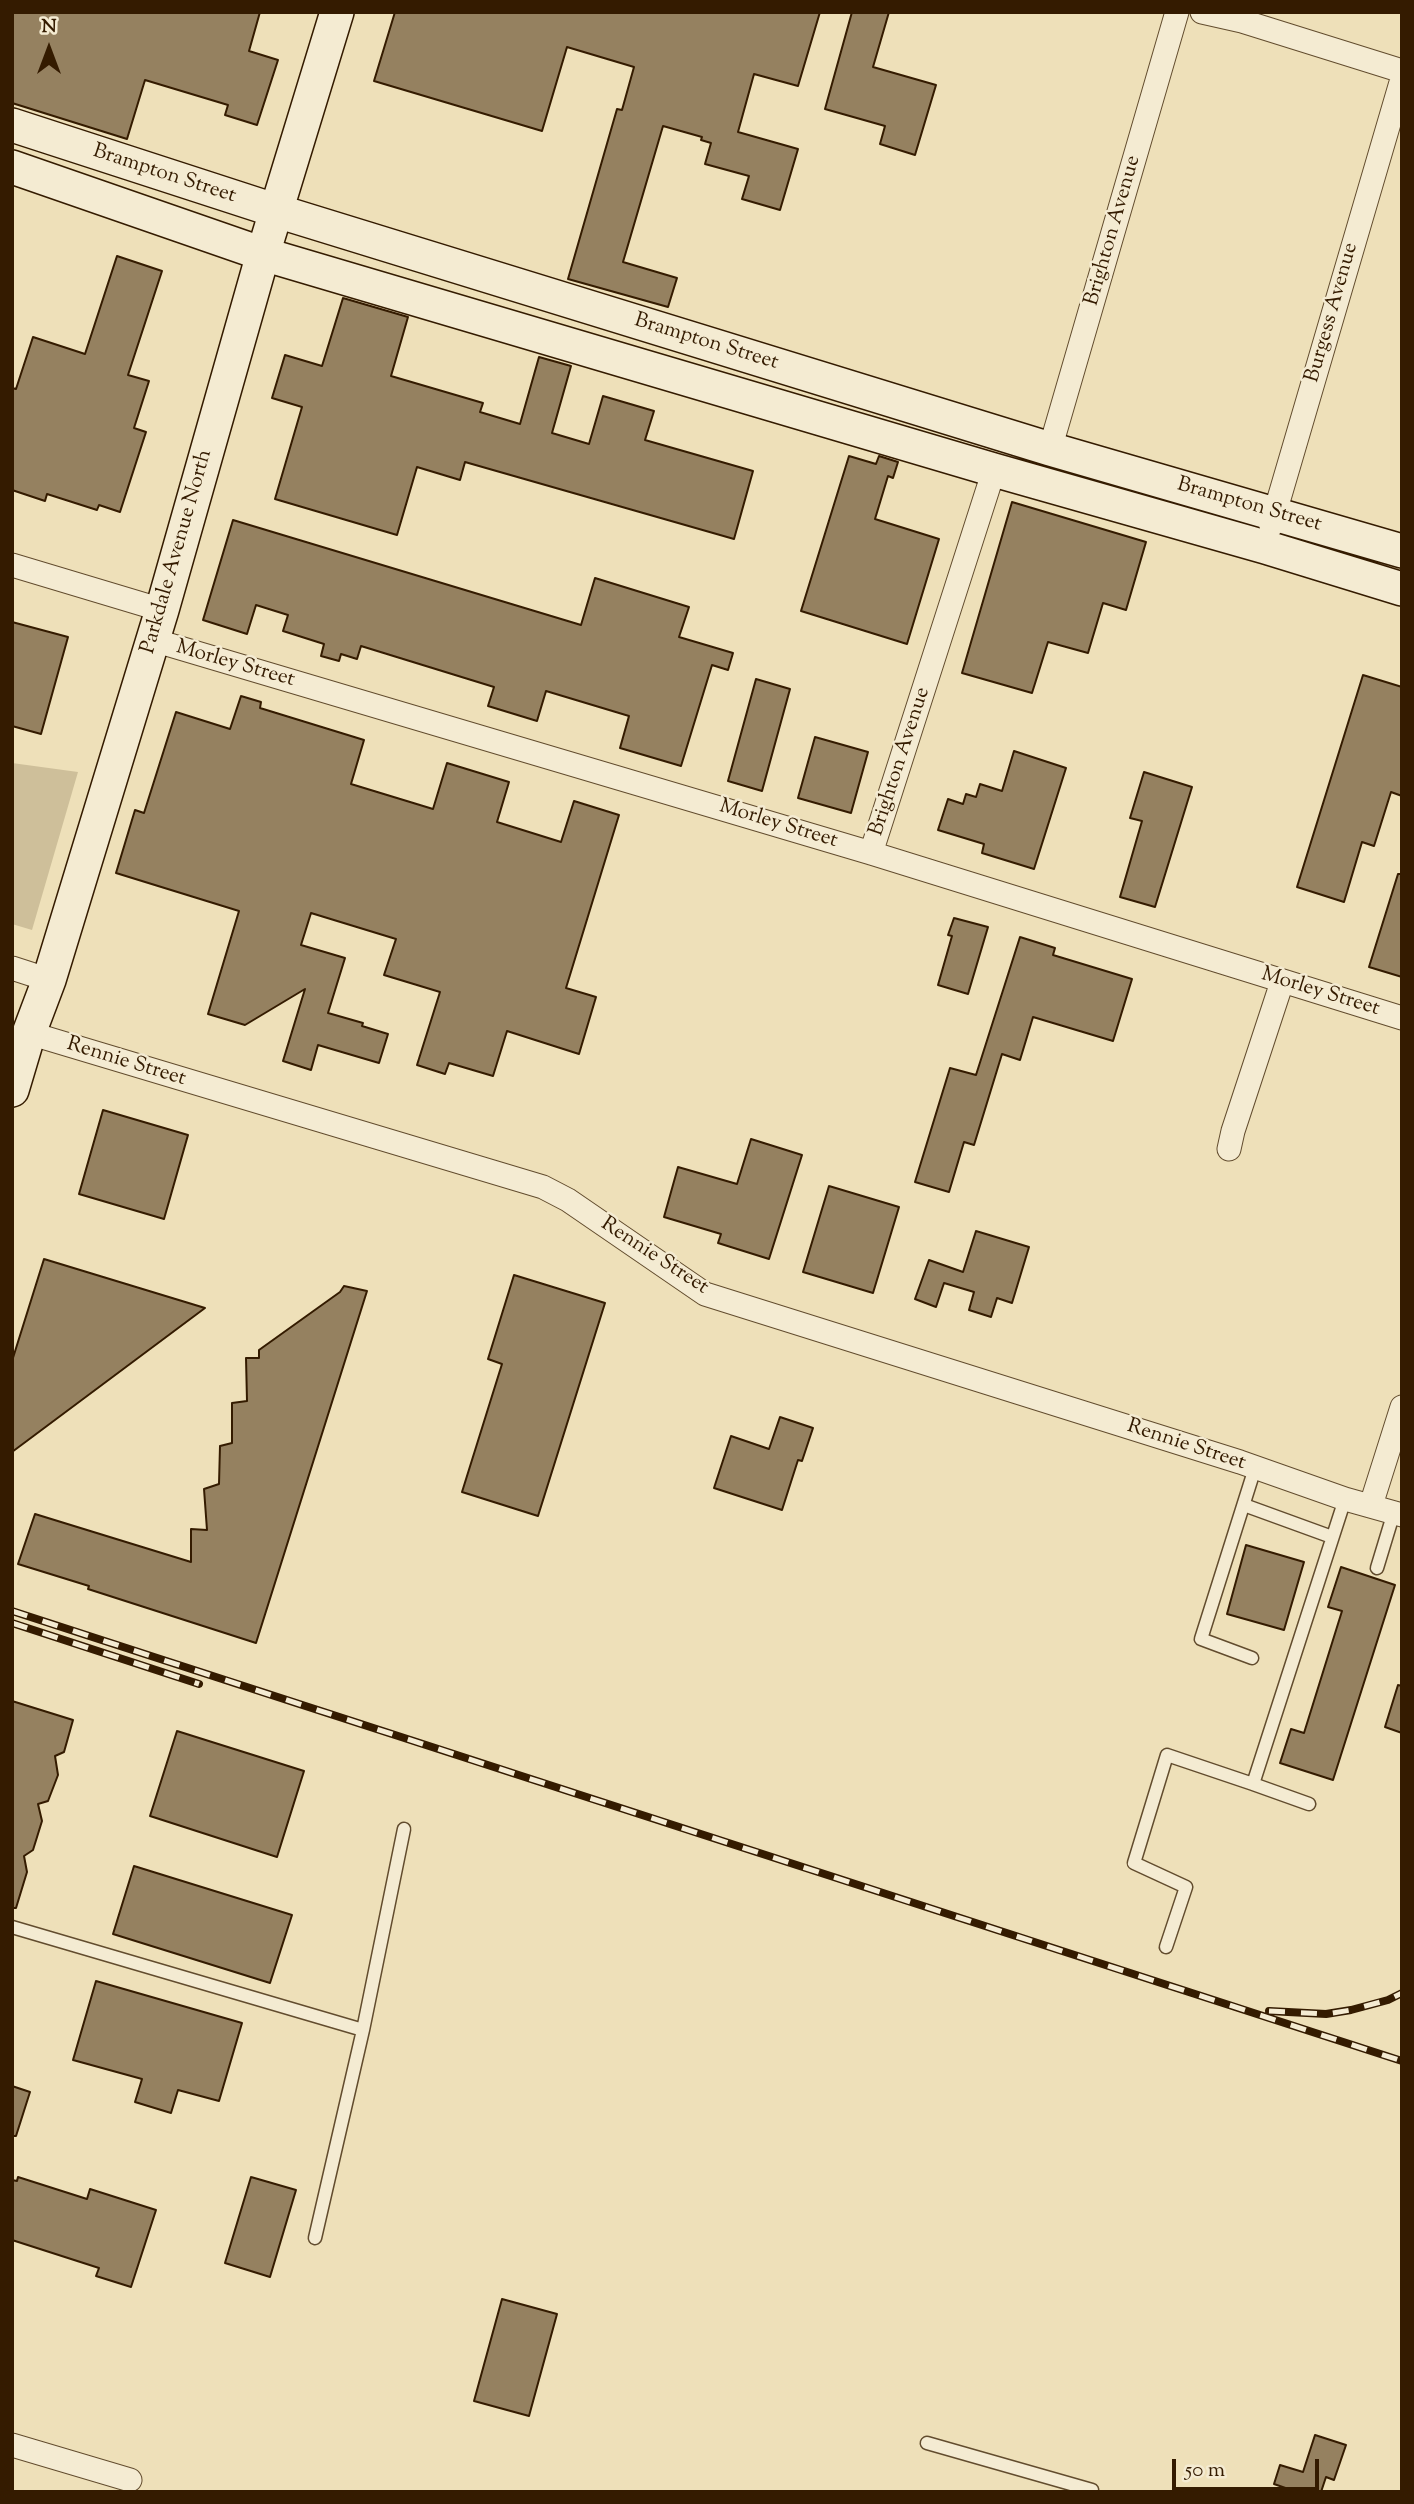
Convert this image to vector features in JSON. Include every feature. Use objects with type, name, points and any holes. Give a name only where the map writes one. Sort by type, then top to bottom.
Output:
[{"type":"street","name":"Parkdale Avenue North","points":[[12,1090],[49,980],[158,625],[263,254],[337,12]]},
{"type":"street","name":"Brighton Avenue","points":[[1051,449],[1177,12]]},
{"type":"street","points":[[1202,12],[1243,17],[1402,71]]},
{"type":"street","name":"Burgess Avenue","points":[[1265,547],[1402,79]]},
{"type":"street","name":"Brampton Street","points":[[12,125],[277,211],[1051,449],[1402,551]]},
{"type":"street","name":"Brampton Street","points":[[12,167],[263,254],[1402,589]]},
{"type":"street","name":"Brighton Avenue","points":[[871,853],[994,470]]},
{"type":"street","name":"Morley Street","points":[[12,565],[158,625],[871,853],[1402,1018]]},
{"type":"street","points":[[12,968],[49,980]]},
{"type":"street","points":[[1229,1149],[1282,982]]},
{"type":"street","name":"Rennie Street","points":[[29,1033],[543,1187],[568,1200],[705,1294],[1398,1514]]},
{"type":"street","points":[[1371,1506],[1402,1407]]},
{"type":"street","points":[[12,2445],[130,2480]]},
{"type":"lane","points":[[1252,1658],[1201,1639],[1255,1468]]},
{"type":"lane","points":[[1253,1784],[1345,1499]]},
{"type":"lane","points":[[1244,1506],[1332,1537]]},
{"type":"lane","points":[[1377,1568],[1398,1514]]},
{"type":"lane","points":[[1166,1947],[1186,1886],[1134,1863],[1167,1755],[1309,1804]]},
{"type":"lane","points":[[315,2238],[363,2030],[404,1829]]},
{"type":"lane","points":[[12,1927],[363,2030]]},
{"type":"lane","points":[[927,2443],[1094,2491]]},
{"type":"shaded area","points":[[12,763],[78,772],[32,930],[12,924]]},
{"type":"building","points":[[12,12],[260,12],[249,51],[278,60],[257,125],[225,115],[228,105],[145,80],[127,139],[12,103]]},
{"type":"building","points":[[395,12],[820,12],[798,86],[754,74],[738,132],[798,149],[780,210],[742,199],[749,176],[705,164],[711,143],[701,140],[702,137],[663,126],[623,262],[677,278],[668,307],[568,279],[617,109],[622,110],[634,67],[567,47],[542,131],[374,81]]},
{"type":"building","points":[[852,12],[889,12],[873,67],[936,85],[915,155],[880,144],[885,126],[825,109]]},
{"type":"building","points":[[117,256],[162,271],[128,375],[149,381],[134,428],[146,432],[120,512],[99,505],[97,510],[47,494],[45,501],[12,490],[12,388],[16,389],[33,337],[85,354]]},
{"type":"building","points":[[343,298],[408,317],[391,376],[483,403],[480,412],[520,424],[539,357],[571,366],[552,433],[589,444],[603,396],[654,411],[645,440],[753,471],[734,539],[465,462],[460,480],[417,467],[397,535],[275,499],[302,407],[272,398],[285,355],[322,366]]},
{"type":"building","points":[[849,456],[876,464],[879,456],[898,462],[893,478],[888,476],[875,519],[939,539],[907,644],[801,611]]},
{"type":"building","points":[[1012,502],[1146,542],[1126,610],[1103,603],[1088,653],[1048,642],[1032,693],[962,673]]},
{"type":"building","points":[[233,520],[581,625],[595,578],[689,607],[679,637],[733,653],[728,670],[712,665],[681,766],[620,748],[629,716],[546,691],[537,721],[488,706],[494,687],[361,646],[357,659],[341,654],[339,661],[321,656],[324,644],[283,631],[288,615],[256,605],[247,634],[203,620]]},
{"type":"building","points":[[12,622],[68,637],[41,734],[12,726]]},
{"type":"building","points":[[1363,675],[1402,687],[1402,796],[1391,792],[1374,846],[1362,842],[1344,902],[1297,887]]},
{"type":"building","points":[[756,679],[790,689],[762,791],[728,781]]},
{"type":"building","points":[[241,696],[261,702],[260,708],[364,740],[351,784],[433,809],[447,763],[509,782],[497,822],[561,842],[574,801],[619,815],[566,988],[596,997],[579,1054],[507,1031],[493,1076],[449,1063],[445,1074],[417,1065],[440,992],[384,975],[396,939],[311,913],[301,945],[345,958],[328,1013],[363,1023],[362,1026],[388,1034],[379,1063],[318,1045],[311,1070],[283,1061],[305,989],[245,1025],[208,1014],[239,911],[116,873],[135,810],[144,813],[176,712],[230,729]]},
{"type":"building","points":[[815,737],[868,752],[851,813],[798,798]]},
{"type":"building","points":[[1014,751],[1066,768],[1034,869],[982,853],[984,844],[938,830],[948,799],[963,804],[966,794],[976,797],[980,784],[1002,791]]},
{"type":"building","points":[[1144,772],[1192,787],[1155,907],[1120,897],[1142,821],[1130,818]]},
{"type":"building","points":[[1398,874],[1402,874],[1402,977],[1369,967]]},
{"type":"building","points":[[954,918],[988,927],[968,994],[938,985],[952,936],[948,935]]},
{"type":"building","points":[[1020,937],[1055,948],[1053,955],[1132,979],[1113,1041],[1033,1017],[1020,1060],[1002,1054],[974,1145],[964,1142],[949,1192],[915,1182],[950,1068],[976,1075]]},
{"type":"building","points":[[103,1110],[188,1135],[164,1219],[79,1194]]},
{"type":"building","points":[[751,1139],[802,1155],[769,1259],[718,1243],[721,1234],[664,1217],[678,1167],[737,1184]]},
{"type":"building","points":[[829,1186],[899,1207],[873,1293],[803,1272]]},
{"type":"building","points":[[976,1231],[1029,1247],[1012,1303],[997,1298],[991,1317],[969,1310],[974,1292],[944,1283],[936,1307],[915,1299],[929,1260],[963,1272]]},
{"type":"building","points":[[44,1259],[205,1308],[12,1452],[12,1361]]},
{"type":"building","points":[[514,1275],[605,1303],[538,1516],[462,1492],[502,1364],[488,1359]]},
{"type":"building","points":[[344,1286],[367,1291],[256,1643],[18,1564],[35,1514],[191,1562],[191,1529],[207,1530],[204,1489],[219,1484],[220,1446],[232,1443],[232,1403],[247,1401],[246,1358],[259,1358],[259,1350],[340,1292]]},
{"type":"building","points":[[780,1417],[813,1428],[802,1461],[798,1460],[782,1510],[714,1488],[731,1436],[769,1449]]},
{"type":"building","points":[[1246,1545],[1304,1562],[1284,1630],[1227,1614]]},
{"type":"building","points":[[1341,1567],[1395,1585],[1333,1780],[1280,1763],[1291,1729],[1304,1733],[1342,1611],[1328,1607]]},
{"type":"building","points":[[1398,1685],[1402,1686],[1402,1733],[1385,1727]]},
{"type":"building","points":[[12,1701],[73,1720],[64,1752],[55,1756],[58,1775],[48,1801],[38,1804],[42,1821],[33,1850],[24,1856],[27,1872],[16,1908],[12,1908]]},
{"type":"building","points":[[177,1731],[304,1771],[277,1857],[150,1816]]},
{"type":"building","points":[[134,1866],[292,1915],[270,1983],[113,1934]]},
{"type":"building","points":[[96,1981],[242,2023],[219,2101],[178,2090],[171,2113],[135,2102],[142,2079],[73,2060]]},
{"type":"building","points":[[12,2086],[30,2092],[16,2136],[12,2136]]},
{"type":"building","points":[[18,2177],[87,2199],[90,2189],[156,2210],[131,2287],[96,2276],[99,2268],[12,2240],[12,2180],[17,2181]]},
{"type":"building","points":[[251,2177],[296,2190],[270,2277],[225,2263]]},
{"type":"building","points":[[502,2299],[557,2314],[529,2416],[474,2401]]},
{"type":"building","points":[[1315,2435],[1346,2445],[1334,2480],[1326,2477],[1321,2492],[1297,2492],[1274,2484],[1280,2465],[1303,2472]]},
{"type":"railway","points":[[12,1611],[1402,2061]]},
{"type":"railway","points":[[12,1623],[199,1684]]},
{"type":"railway","points":[[1269,2011],[1326,2014],[1388,2000],[1402,1993]]}]
